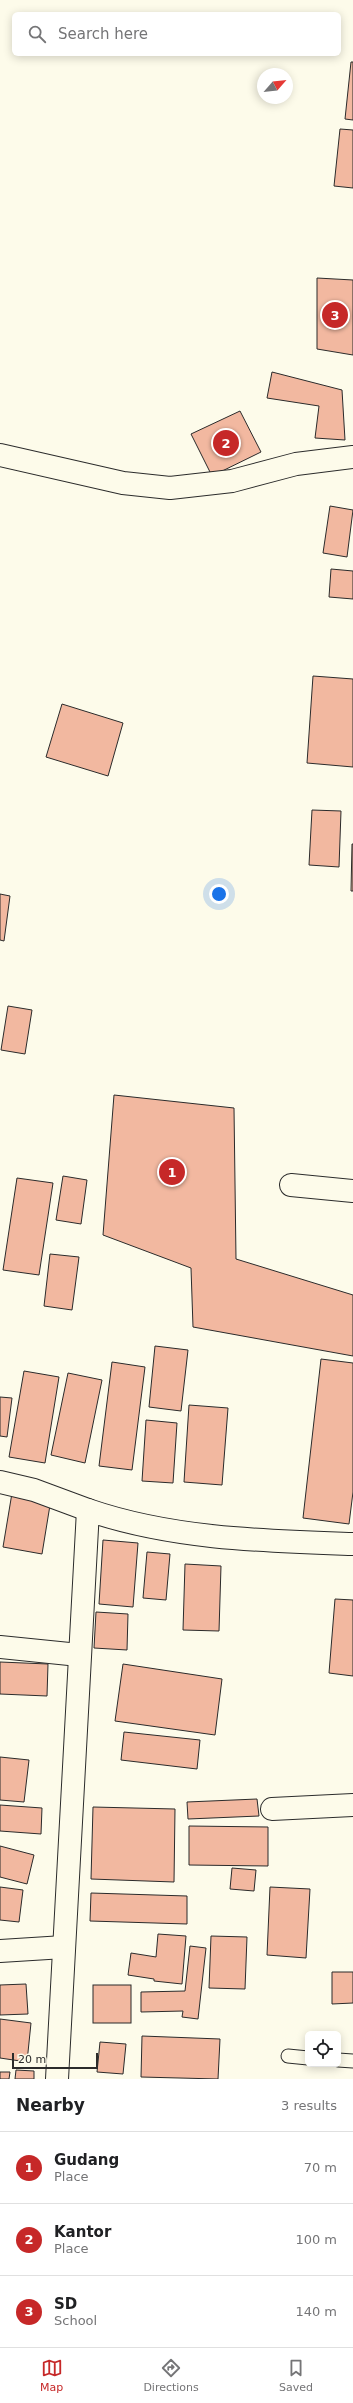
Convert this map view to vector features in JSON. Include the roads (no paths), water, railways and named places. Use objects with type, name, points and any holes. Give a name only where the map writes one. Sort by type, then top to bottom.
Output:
[{"type":"street","points":[[0,455],[123,483],[170,488],[232,481],[296,464],[353,457]]},
{"type":"street","points":[[291,1185],[353,1191]]},
{"type":"street","points":[[0,1482],[34,1490],[88,1510],[133,1524],[190,1534],[353,1544]]},
{"type":"street","points":[[57,2079],[88,1510]]},
{"type":"street","points":[[0,1647],[79,1655]]},
{"type":"street","points":[[272,1809],[353,1805]]},
{"type":"street","points":[[0,1951],[64,1946]]},
{"type":"lane","points":[[288,2056],[305,2058]]},
{"type":"lane","points":[[341,2060],[353,2061]]},
{"type":"place","name":"SD","points":[[335,315]]},
{"type":"place","name":"Kantor","points":[[226,443]]},
{"type":"place","name":"Gudang","points":[[172,1172]]}]
